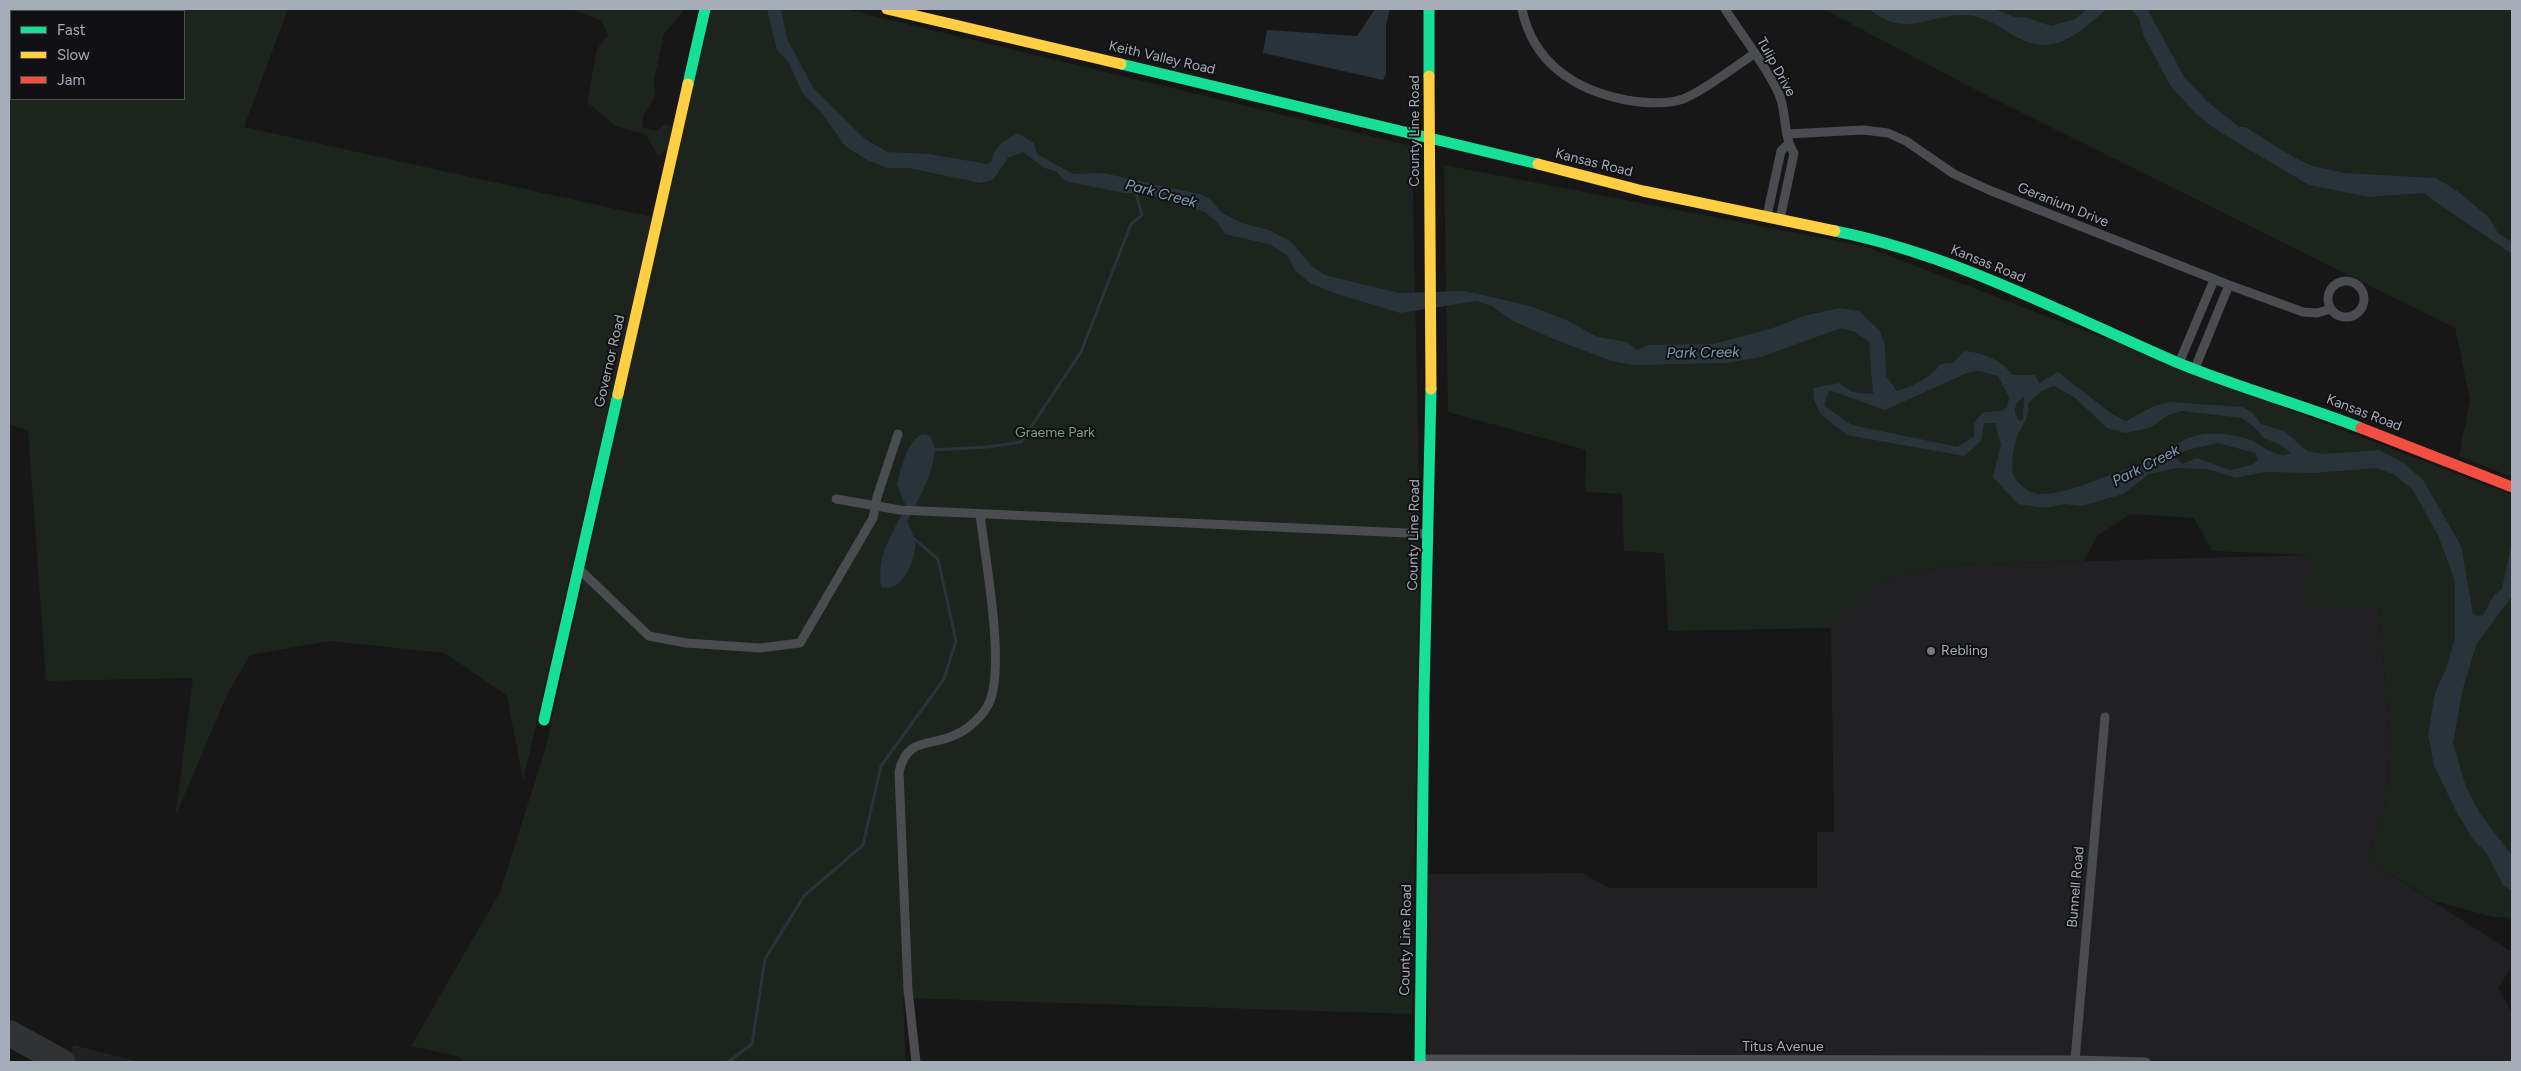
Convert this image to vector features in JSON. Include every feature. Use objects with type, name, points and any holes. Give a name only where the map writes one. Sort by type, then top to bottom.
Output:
[{"type":"street","name":"Governor Road","points":[[544,720],[705,9]]},
{"type":"street","name":"Keith Valley Road","points":[[887,9],[1430,137]]},
{"type":"street","name":"County Line Road","points":[[1420,1060],[1424,694],[1430,534],[1429,9]]},
{"type":"street","points":[[1522,9],[1526,25],[1535,45],[1549,64],[1580,86],[1613,98],[1656,102],[1684,99],[1754,54]]},
{"type":"street","name":"Tulip Drive","points":[[1725,9],[1778,93],[1786,116],[1788,144],[1794,153],[1780,219]]},
{"type":"street","name":"Geranium Drive","points":[[1788,134],[1864,130],[1888,133],[1906,141],[1928,158],[1976,184],[2214,280],[2303,312],[2317,313],[2331,310]]},
{"type":"street","name":"Kansas Road","points":[[1430,137],[1643,191],[1866,237],[1966,270],[2179,363],[2320,412],[2512,487]]},
{"type":"street","name":"Tulip Drive","points":[[1767,216],[1782,151],[1788,144]]},
{"type":"street","points":[[2179,363],[2214,280]]},
{"type":"street","name":"Geranium Drive","points":[[2349,282],[2360,288],[2364,299],[2361,310],[2357,314],[2346,318],[2335,314],[2331,310],[2328,298],[2329,292],[2337,284],[2349,282]]},
{"type":"street","points":[[2195,368],[2229,285]]},
{"type":"street","points":[[578,568],[649,636],[686,644],[760,648],[800,643],[873,518],[882,479],[898,434]]},
{"type":"street","points":[[836,499],[914,511],[1430,534]]},
{"type":"street","points":[[916,1062],[908,990],[899,772],[908,752],[918,745],[954,736],[980,717],[990,701],[994,679],[995,649],[980,514]]},
{"type":"street","name":"Bunnell Road","points":[[2075,1060],[2105,717]]},
{"type":"street","name":"Titus Avenue","points":[[1420,1060],[2075,1060],[2146,1062]]},
{"type":"shaded area","points":[[2308,555],[2307,607],[2379,607],[2390,741],[2385,811],[2367,859],[2512,952],[2512,965],[2498,988],[2512,1013],[2512,1062],[1428,1062],[1427,874],[1582,873],[1609,888],[1817,888],[1817,832],[1834,832],[1831,628],[1881,580],[1949,565]]},
{"type":"shaded area","points":[[73,1045],[140,1062],[69,1062]]},
{"type":"green space","points":[[9,9],[288,9],[244,127],[652,217],[523,781],[507,696],[445,653],[330,641],[250,655],[227,695],[175,817],[193,678],[46,681],[28,431],[9,424]]},
{"type":"green space","points":[[569,9],[685,9],[664,34],[654,80],[655,97],[644,114],[642,127],[657,131],[664,124],[671,126],[669,148],[658,156],[646,135],[614,125],[587,102],[597,49],[608,35],[601,20]]},
{"type":"green space","name":"Graeme Park","points":[[709,9],[845,9],[1412,146],[1420,532],[1412,1014],[903,998],[906,1062],[467,1062],[456,1056],[411,1046],[500,892],[545,750]]},
{"type":"green space","points":[[1823,9],[2512,9],[2512,477],[2459,456],[2470,400],[2455,328],[1982,93]]},
{"type":"green space","points":[[1444,165],[1864,246],[2512,495],[2512,918],[2493,917],[2434,901],[2367,859],[2385,811],[2390,741],[2379,607],[2306,607],[2308,555],[2212,551],[2194,518],[2131,514],[2098,535],[2084,561],[1949,565],[1881,580],[1831,628],[1668,631],[1664,553],[1624,551],[1622,494],[1585,492],[1586,450],[1448,412]]},
{"type":"water","name":"Park Creek","points":[[767,9],[781,9],[787,39],[814,89],[864,138],[887,152],[930,154],[987,164],[992,161],[997,148],[1017,133],[1034,143],[1037,154],[1073,174],[1103,173],[1203,195],[1211,200],[1222,213],[1242,223],[1269,230],[1290,241],[1312,266],[1325,275],[1399,293],[1465,291],[1496,298],[1533,307],[1566,320],[1598,337],[1626,342],[1638,350],[1648,345],[1713,344],[1773,328],[1804,316],[1839,308],[1859,311],[1880,331],[1885,346],[1886,376],[1897,391],[1921,381],[1941,364],[1953,363],[1964,351],[1984,355],[1997,361],[2013,375],[2035,375],[2039,383],[2058,372],[2112,414],[2126,421],[2154,406],[2170,402],[2242,407],[2253,413],[2261,424],[2284,431],[2307,451],[2325,454],[2379,450],[2404,463],[2423,480],[2461,546],[2473,614],[2483,615],[2494,595],[2502,589],[2512,541],[2512,596],[2476,645],[2462,692],[2453,743],[2466,787],[2479,812],[2512,856],[2512,891],[2503,885],[2486,852],[2473,839],[2457,813],[2434,766],[2428,734],[2435,693],[2446,669],[2455,638],[2455,581],[2438,535],[2413,490],[2395,475],[2377,468],[2315,473],[2264,472],[2236,478],[2207,469],[2177,468],[2149,474],[2123,494],[2082,506],[2065,504],[2046,508],[2018,504],[1993,477],[2001,445],[1995,423],[1984,423],[1981,441],[1964,456],[1847,435],[1821,415],[1814,400],[1813,388],[1839,383],[1853,392],[1873,394],[1869,342],[1855,332],[1841,328],[1761,357],[1726,363],[1635,365],[1611,361],[1549,337],[1511,320],[1492,306],[1477,301],[1400,313],[1334,293],[1310,283],[1295,270],[1287,255],[1271,245],[1225,234],[1217,222],[1205,212],[1139,193],[1124,193],[1065,181],[1057,172],[1045,168],[1023,152],[1008,158],[993,180],[980,183],[909,168],[888,168],[869,161],[846,147],[821,112],[802,92],[789,63],[777,50]],"holes":[[[1978,371],[1998,376],[2009,397],[2007,407],[2002,411],[1983,412],[1974,423],[1974,436],[1958,447],[1852,425],[1824,406],[1829,390],[1885,410],[1967,373]],[[2054,386],[2074,397],[2107,428],[2125,433],[2150,428],[2168,415],[2182,411],[2242,418],[2264,438],[2281,445],[2291,453],[2276,454],[2253,441],[2229,434],[2204,434],[2179,442],[2137,466],[2068,490],[2038,494],[2031,492],[2018,482],[2014,476],[2012,461],[2018,434],[2027,416],[2028,403],[2042,391]],[[2024,396],[2023,419],[2020,421],[2015,407]],[[2218,443],[2255,453],[2258,460],[2252,465],[2230,470],[2197,458],[2182,464],[2174,456],[2187,450]]]},
{"type":"water","points":[[1375,9],[1390,9],[1386,25],[1386,74],[1383,80],[1263,53],[1267,30],[1357,36]]},
{"type":"water","points":[[1869,9],[1994,9],[2015,17],[2028,18],[2051,26],[2075,19],[2087,9],[2107,9],[2083,29],[2064,41],[2044,45],[2022,40],[1979,17],[1953,15],[1906,24],[1895,23]]},
{"type":"water","points":[[2131,9],[2147,9],[2185,78],[2208,102],[2239,127],[2245,127],[2293,157],[2313,166],[2344,173],[2436,178],[2456,190],[2489,218],[2498,233],[2512,242],[2512,254],[2423,193],[2369,197],[2309,185],[2218,131],[2196,114],[2170,85],[2144,37],[2139,18]]},
{"type":"water","points":[[923,434],[930,436],[934,445],[934,455],[928,479],[907,522],[915,541],[914,555],[909,570],[900,582],[888,588],[881,587],[880,575],[883,554],[906,506],[897,485],[905,456],[917,437]]},
{"type":"waterway","name":"Park Creek","points":[[931,450],[988,447],[1021,442],[1081,352],[1131,224],[1142,215],[1135,190]]},
{"type":"waterway","points":[[728,1062],[752,1044],[765,959],[804,896],[863,845],[881,766],[944,679],[956,641],[938,559],[912,537]]},
{"type":"taxiway","points":[[9,1033],[62,1062]]},
{"type":"traffic: fast","points":[[688,84],[705,9]]},
{"type":"traffic: fast","points":[[1429,9],[1429,76]]},
{"type":"traffic: fast","points":[[1121,64],[1538,164]]},
{"type":"traffic: fast","points":[[1835,231],[1880,242],[1966,270],[2176,362],[2361,428]]},
{"type":"traffic: fast","points":[[1420,1062],[1424,693],[1431,389]]},
{"type":"traffic: fast","points":[[544,720],[618,394]]},
{"type":"traffic: slow","points":[[887,9],[1121,64]]},
{"type":"traffic: slow","points":[[1429,76],[1431,389]]},
{"type":"traffic: slow","points":[[618,394],[688,84]]},
{"type":"traffic: slow","points":[[1538,164],[1643,191],[1835,231]]},
{"type":"traffic: jam","points":[[2361,428],[2512,487]]},
{"type":"place","name":"Rebling","points":[[1931,651]]}]
